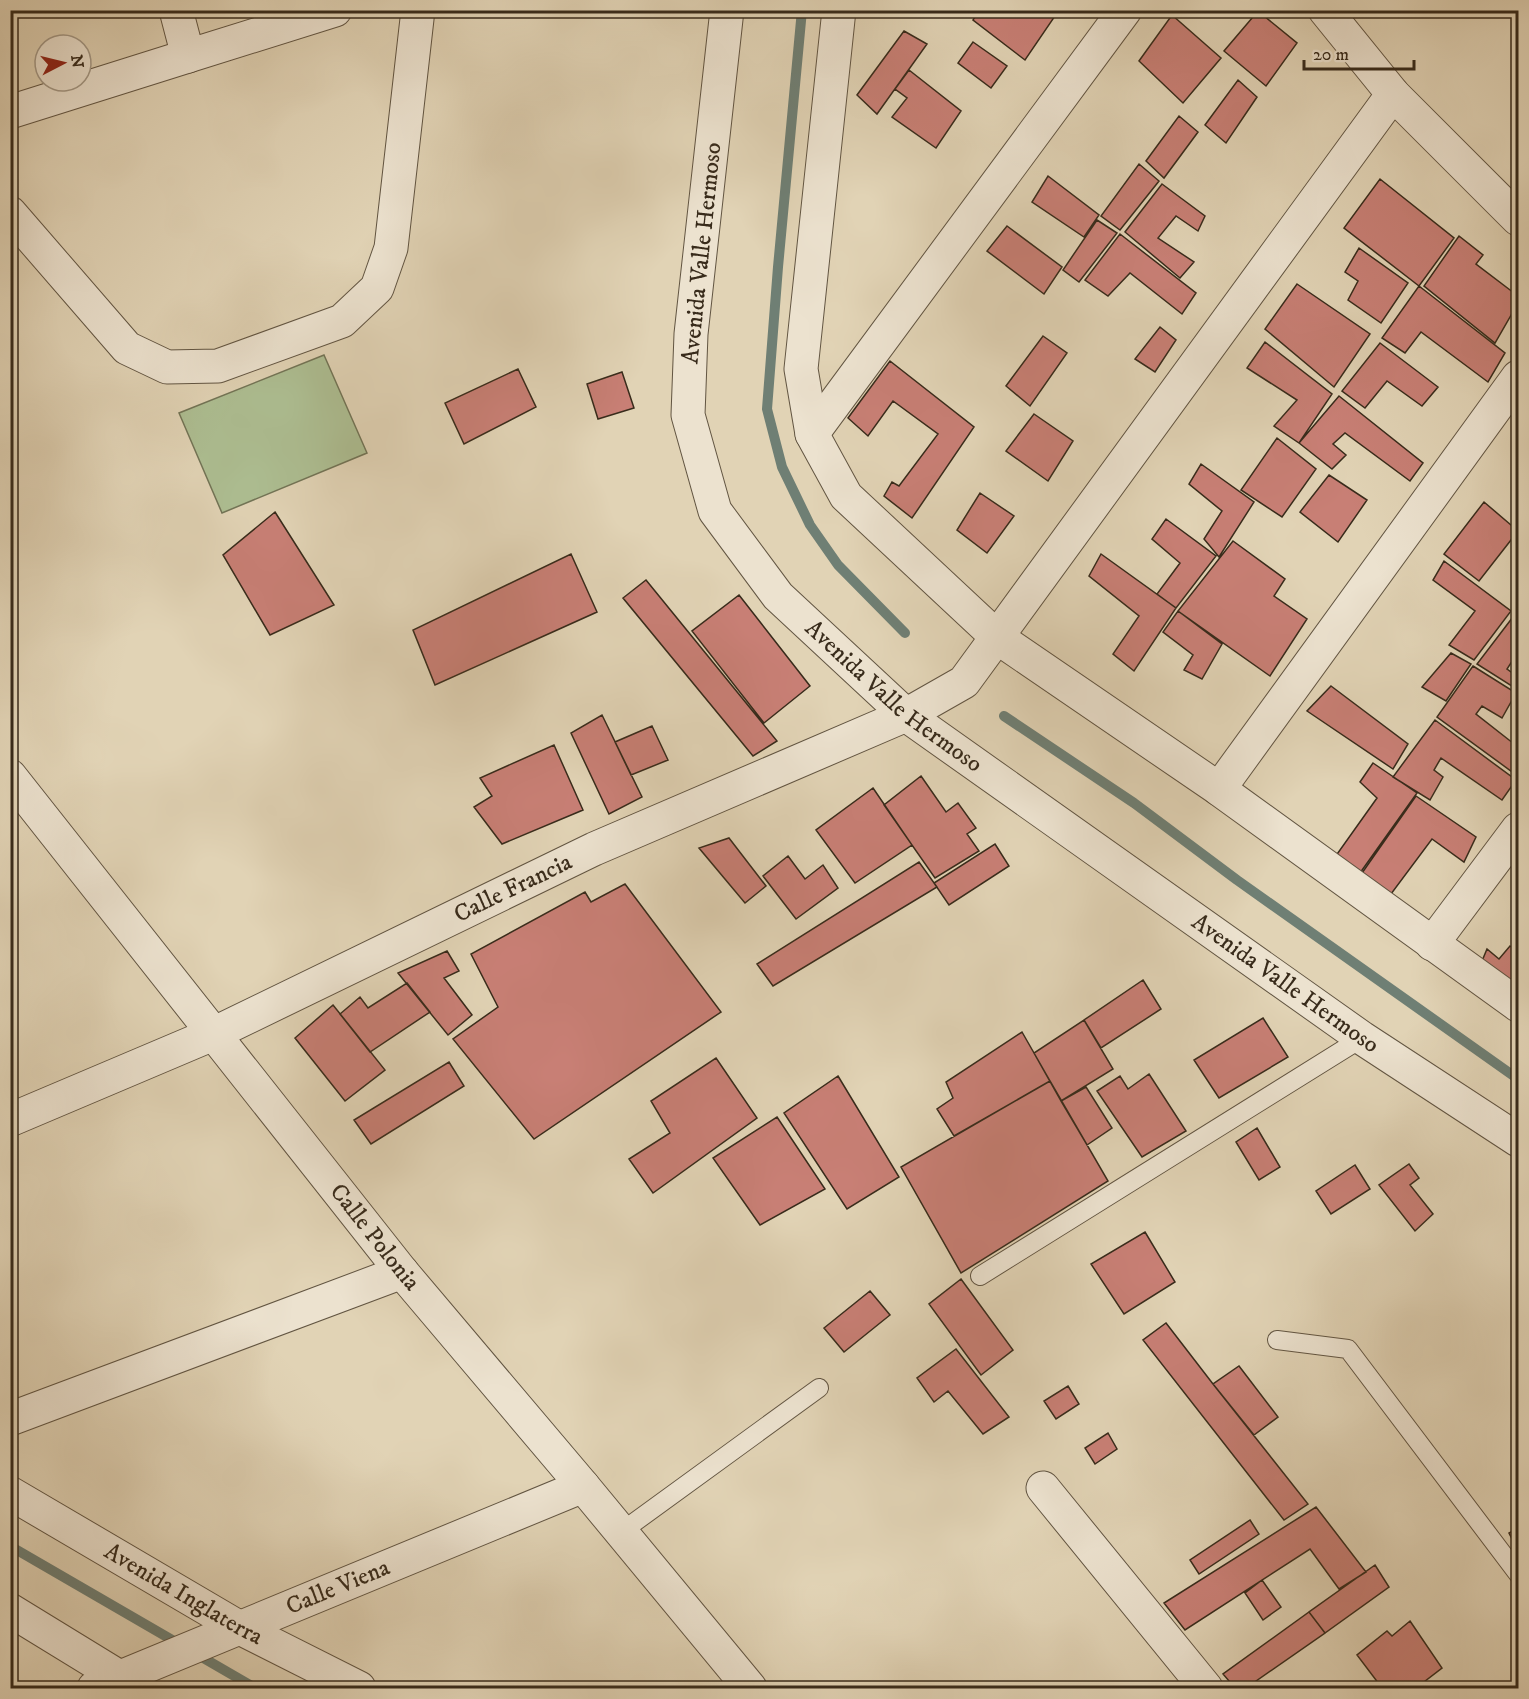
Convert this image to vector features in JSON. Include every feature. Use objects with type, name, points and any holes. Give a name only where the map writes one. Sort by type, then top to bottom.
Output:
[{"type":"street","points":[[176,10],[188,56]]},
{"type":"street","points":[[10,112],[335,10]]},
{"type":"street","points":[[10,213],[127,348],[167,367],[218,366],[342,321],[377,288],[391,248],[418,10]]},
{"type":"street","name":"Avenida Valle Hermoso","points":[[728,10],[691,334],[688,415],[715,511],[778,596],[906,715],[1362,1038],[1518,1140]]},
{"type":"street","points":[[839,10],[801,369],[812,434],[846,496],[998,638],[1219,789],[1518,1005]]},
{"type":"street","points":[[812,434],[1125,10]]},
{"type":"street","points":[[1325,10],[1393,94],[1518,219]]},
{"type":"street","name":"Calle Francia","points":[[10,1120],[213,1034],[594,849],[906,715],[964,682],[1393,94]]},
{"type":"street","points":[[1219,789],[1518,377]]},
{"type":"street","name":"Calle Polonia","points":[[10,776],[402,1272],[583,1486],[750,1689]]},
{"type":"street","points":[[1432,944],[1518,829]]},
{"type":"street","points":[[10,1419],[402,1272]]},
{"type":"street","name":"Calle Viena","points":[[117,1685],[173,1655],[583,1486]]},
{"type":"street","points":[[1043,1488],[1206,1689]]},
{"type":"street","name":"Avenida Inglaterra","points":[[10,1493],[229,1632],[359,1689]]},
{"type":"street","points":[[10,1610],[117,1685]]},
{"type":"lane","points":[[980,1276],[1362,1038]]},
{"type":"lane","points":[[1277,1340],[1348,1348],[1518,1574]]},
{"type":"lane","points":[[621,1532],[819,1388]]},
{"type":"green space","points":[[324,355],[367,453],[222,513],[179,413]]},
{"type":"building","points":[[979,10],[1048,10],[1055,16],[1025,60],[973,20]]},
{"type":"building","points":[[1258,11],[1297,43],[1266,86],[1224,51]]},
{"type":"building","points":[[1172,15],[1221,58],[1183,103],[1139,61]]},
{"type":"building","points":[[904,31],[927,44],[877,114],[857,95]]},
{"type":"building","points":[[973,42],[1007,66],[991,88],[958,63]]},
{"type":"building","points":[[909,70],[961,111],[936,148],[892,117],[907,98],[895,89]]},
{"type":"building","points":[[1238,80],[1257,97],[1226,143],[1205,125]]},
{"type":"building","points":[[1179,116],[1198,132],[1164,178],[1146,161]]},
{"type":"building","points":[[1139,164],[1159,181],[1120,230],[1101,216]]},
{"type":"building","points":[[1048,176],[1099,215],[1084,237],[1032,202]]},
{"type":"building","points":[[1380,179],[1454,238],[1419,286],[1344,228]]},
{"type":"building","points":[[1162,184],[1205,216],[1198,231],[1176,216],[1158,238],[1194,262],[1180,278],[1125,232]]},
{"type":"building","points":[[1097,220],[1117,233],[1079,282],[1063,270]]},
{"type":"building","points":[[1007,226],[1062,267],[1044,294],[987,251]]},
{"type":"building","points":[[1120,234],[1196,293],[1182,314],[1130,273],[1108,296],[1085,280]]},
{"type":"building","points":[[1459,236],[1483,255],[1476,264],[1518,296],[1518,303],[1495,343],[1424,286]]},
{"type":"building","points":[[1359,248],[1408,283],[1381,323],[1348,300],[1358,281],[1345,272]]},
{"type":"building","points":[[1297,284],[1370,334],[1334,387],[1265,329]]},
{"type":"building","points":[[1419,286],[1505,353],[1488,382],[1421,332],[1405,353],[1382,338]]},
{"type":"building","points":[[1160,327],[1176,340],[1155,372],[1135,359]]},
{"type":"building","points":[[1043,336],[1067,353],[1030,406],[1006,386]]},
{"type":"building","points":[[1265,342],[1332,394],[1299,443],[1274,426],[1297,400],[1247,368]]},
{"type":"building","points":[[1380,343],[1438,387],[1422,406],[1387,381],[1365,408],[1342,391]]},
{"type":"building","points":[[890,361],[974,427],[912,518],[884,496],[892,482],[899,486],[938,434],[893,401],[868,436],[848,418]]},
{"type":"building","points":[[518,369],[536,407],[464,444],[445,403]]},
{"type":"building","points":[[622,372],[634,408],[598,419],[587,384]]},
{"type":"building","points":[[1339,396],[1423,463],[1410,481],[1345,433],[1333,444],[1346,455],[1332,469],[1299,443]]},
{"type":"building","points":[[1034,414],[1073,441],[1048,481],[1006,451]]},
{"type":"building","points":[[1277,438],[1316,469],[1282,517],[1241,490]]},
{"type":"building","points":[[1201,464],[1254,502],[1219,557],[1204,539],[1222,511],[1189,484]]},
{"type":"building","points":[[1329,475],[1367,500],[1338,542],[1300,512]]},
{"type":"building","points":[[980,493],[1014,516],[987,553],[957,530]]},
{"type":"building","points":[[1484,502],[1518,531],[1479,581],[1444,554]]},
{"type":"building","points":[[275,512],[334,605],[270,635],[223,555]]},
{"type":"building","points":[[1166,519],[1216,556],[1176,608],[1157,594],[1180,563],[1152,539]]},
{"type":"building","points":[[1233,541],[1285,579],[1274,596],[1307,619],[1270,676],[1178,611]]},
{"type":"building","points":[[571,554],[597,612],[435,685],[413,630]]},
{"type":"building","points":[[1101,554],[1176,608],[1134,671],[1113,654],[1139,616],[1089,576]]},
{"type":"building","points":[[1444,561],[1511,611],[1474,660],[1449,645],[1475,611],[1433,580]]},
{"type":"building","points":[[646,580],[777,741],[753,756],[623,598]]},
{"type":"building","points":[[739,595],[810,686],[764,723],[692,631]]},
{"type":"building","points":[[1178,611],[1222,644],[1202,679],[1184,670],[1193,655],[1163,632]]},
{"type":"building","points":[[1516,613],[1518,615],[1518,652],[1507,669],[1518,677],[1518,690],[1477,664]]},
{"type":"building","points":[[1451,653],[1471,664],[1446,701],[1422,687]]},
{"type":"building","points":[[1473,666],[1516,693],[1502,718],[1482,706],[1476,714],[1518,747],[1518,766],[1515,774],[1437,717]]},
{"type":"building","points":[[1331,686],[1408,744],[1393,769],[1307,711]]},
{"type":"building","points":[[602,715],[642,797],[609,814],[571,733]]},
{"type":"building","points":[[1435,720],[1516,780],[1502,800],[1441,758],[1434,770],[1443,777],[1430,800],[1393,777]]},
{"type":"building","points":[[652,726],[668,760],[631,775],[615,742]]},
{"type":"building","points":[[554,745],[583,810],[502,844],[474,807],[492,796],[480,778]]},
{"type":"building","points":[[1373,763],[1417,793],[1360,873],[1335,857],[1377,798],[1360,782]]},
{"type":"building","points":[[921,776],[946,812],[958,803],[976,828],[967,834],[979,851],[935,878],[884,805]]},
{"type":"building","points":[[873,788],[912,845],[855,883],[816,830]]},
{"type":"building","points":[[1416,796],[1476,837],[1464,862],[1432,839],[1391,894],[1362,873]]},
{"type":"building","points":[[729,838],[766,886],[745,903],[699,848]]},
{"type":"building","points":[[995,844],[1009,866],[949,905],[934,883]]},
{"type":"building","points":[[788,856],[805,879],[823,865],[838,888],[796,919],[763,876]]},
{"type":"building","points":[[919,862],[937,887],[773,986],[757,964]]},
{"type":"building","points":[[625,884],[721,1012],[534,1139],[453,1039],[498,1007],[471,954],[585,892],[591,902]]},
{"type":"building","points":[[1510,946],[1518,952],[1518,987],[1482,961],[1487,949],[1499,959]]},
{"type":"building","points":[[447,951],[459,971],[444,978],[472,1015],[448,1035],[398,973]]},
{"type":"building","points":[[1143,980],[1161,1009],[1101,1048],[1084,1020]]},
{"type":"building","points":[[407,983],[430,1012],[370,1052],[340,1014],[360,997],[368,1008]]},
{"type":"building","points":[[333,1005],[385,1070],[345,1101],[295,1038]]},
{"type":"building","points":[[1263,1018],[1288,1057],[1219,1098],[1194,1060]]},
{"type":"building","points":[[1084,1020],[1113,1069],[1061,1101],[1034,1053]]},
{"type":"building","points":[[1022,1032],[1050,1081],[954,1136],[937,1109],[953,1098],[946,1082]]},
{"type":"building","points":[[716,1058],[757,1118],[653,1193],[629,1159],[670,1133],[651,1101]]},
{"type":"building","points":[[449,1062],[464,1086],[371,1144],[354,1120]]},
{"type":"building","points":[[1149,1074],[1186,1131],[1142,1157],[1097,1091],[1120,1076],[1128,1089]]},
{"type":"building","points":[[838,1076],[899,1177],[847,1209],[784,1113]]},
{"type":"building","points":[[1050,1081],[1108,1181],[961,1273],[901,1167]]},
{"type":"building","points":[[1086,1087],[1112,1128],[1087,1145],[1061,1101]]},
{"type":"building","points":[[777,1117],[825,1189],[760,1225],[713,1158]]},
{"type":"building","points":[[1257,1128],[1280,1167],[1259,1180],[1236,1142]]},
{"type":"building","points":[[1409,1164],[1419,1178],[1410,1185],[1433,1214],[1415,1231],[1379,1185]]},
{"type":"building","points":[[1355,1165],[1370,1189],[1331,1214],[1316,1191]]},
{"type":"building","points":[[1145,1232],[1175,1282],[1124,1314],[1091,1264]]},
{"type":"building","points":[[961,1279],[1013,1350],[981,1375],[929,1304]]},
{"type":"building","points":[[870,1291],[890,1315],[844,1352],[824,1328]]},
{"type":"building","points":[[1166,1323],[1308,1504],[1284,1520],[1143,1340]]},
{"type":"building","points":[[956,1349],[1009,1417],[983,1434],[948,1391],[934,1402],[917,1378]]},
{"type":"building","points":[[1239,1366],[1278,1417],[1254,1435],[1213,1384]]},
{"type":"building","points":[[1068,1386],[1079,1404],[1056,1419],[1044,1401]]},
{"type":"building","points":[[1108,1433],[1117,1449],[1095,1464],[1085,1448]]},
{"type":"building","points":[[1316,1507],[1366,1572],[1339,1589],[1310,1549],[1185,1630],[1164,1603]]},
{"type":"building","points":[[1250,1520],[1259,1534],[1199,1574],[1190,1560]]},
{"type":"building","points":[[1518,1528],[1518,1551],[1509,1533]]},
{"type":"building","points":[[1375,1565],[1389,1587],[1325,1633],[1309,1612]]},
{"type":"building","points":[[1262,1580],[1281,1607],[1263,1620],[1245,1593]]},
{"type":"building","points":[[1309,1612],[1325,1633],[1246,1688],[1235,1688],[1223,1674]]},
{"type":"building","points":[[1410,1621],[1442,1668],[1416,1688],[1382,1688],[1357,1655],[1387,1631],[1392,1636]]},
{"type":"waterway","points":[[802,10],[767,409],[782,467],[810,525],[838,565],[905,633]]},
{"type":"waterway","points":[[1004,716],[1134,803],[1237,880],[1518,1079]]},
{"type":"waterway","points":[[10,1546],[255,1688]]}]
